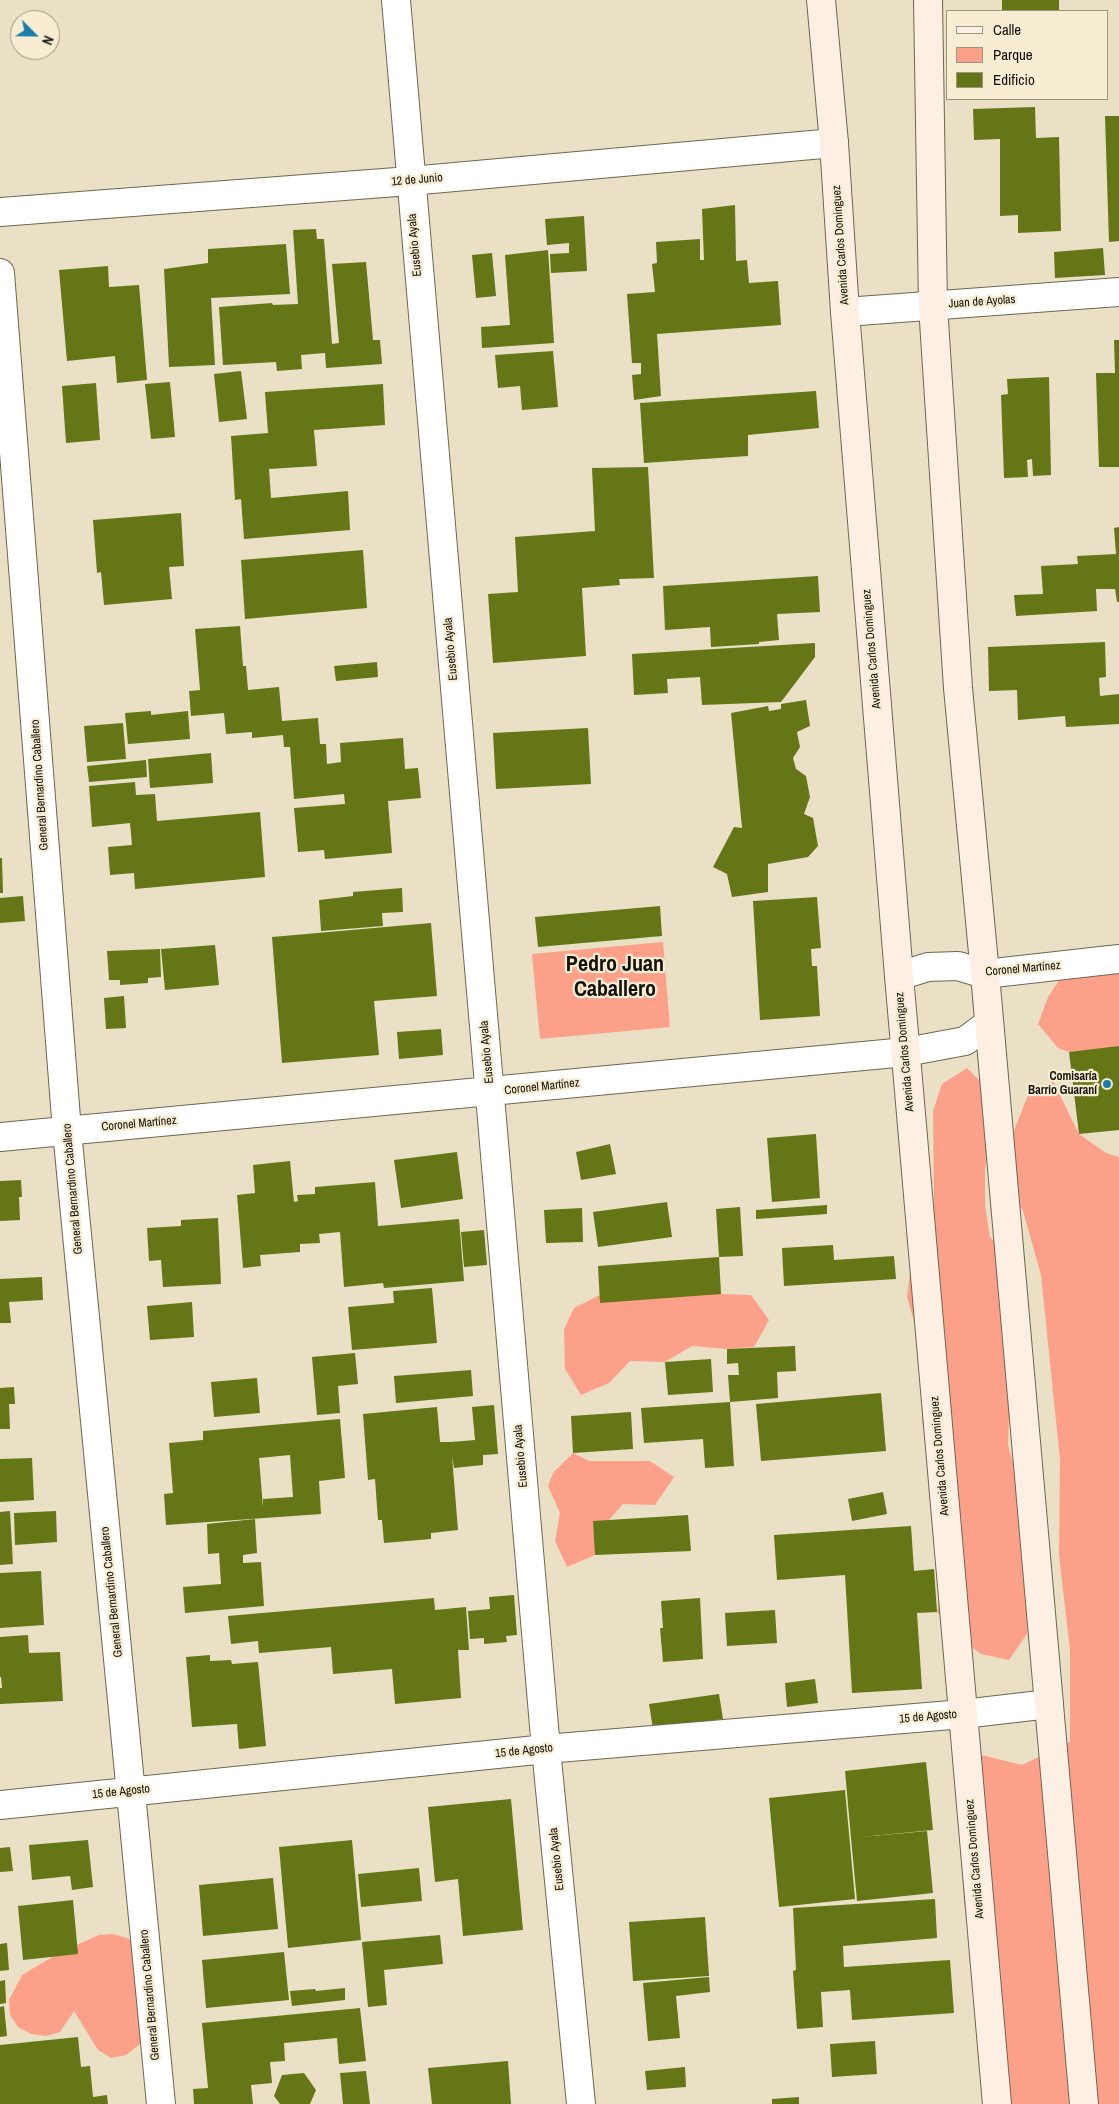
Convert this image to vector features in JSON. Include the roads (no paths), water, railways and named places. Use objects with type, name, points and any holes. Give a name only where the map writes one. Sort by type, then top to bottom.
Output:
[{"type":"main road","name":"Avenida Carlos Dominguez","points":[[821,0],[834,143],[845,312],[899,976],[997,2104]]},
{"type":"main road","points":[[928,0],[932,306],[958,688],[985,974],[1084,2104]]},
{"type":"street","name":"Eusebio Ayala","points":[[396,0],[410,181],[546,1749],[581,2104]]},
{"type":"street","name":"12 de Junio","points":[[0,212],[410,181],[834,143]]},
{"type":"street","name":"General Bernardino Caballero","points":[[0,273],[68,1130],[161,2104]]},
{"type":"street","name":"Juan de Ayolas","points":[[845,312],[1119,292]]},
{"type":"street","name":"Coronel Martínez","points":[[899,976],[928,967],[958,966],[985,974],[1119,960]]},
{"type":"street","name":"Coronel Martínez","points":[[0,1137],[906,1052],[965,1041],[988,1024]]},
{"type":"street","name":"15 de Agosto","points":[[0,1805],[546,1749],[963,1714],[1049,1704]]},
{"type":"place","name":"Comisaría Barrio Guaraní","points":[[1107,1084]]},
{"type":"district","name":"Pedro Juan Caballero","points":[[615,978]]}]
